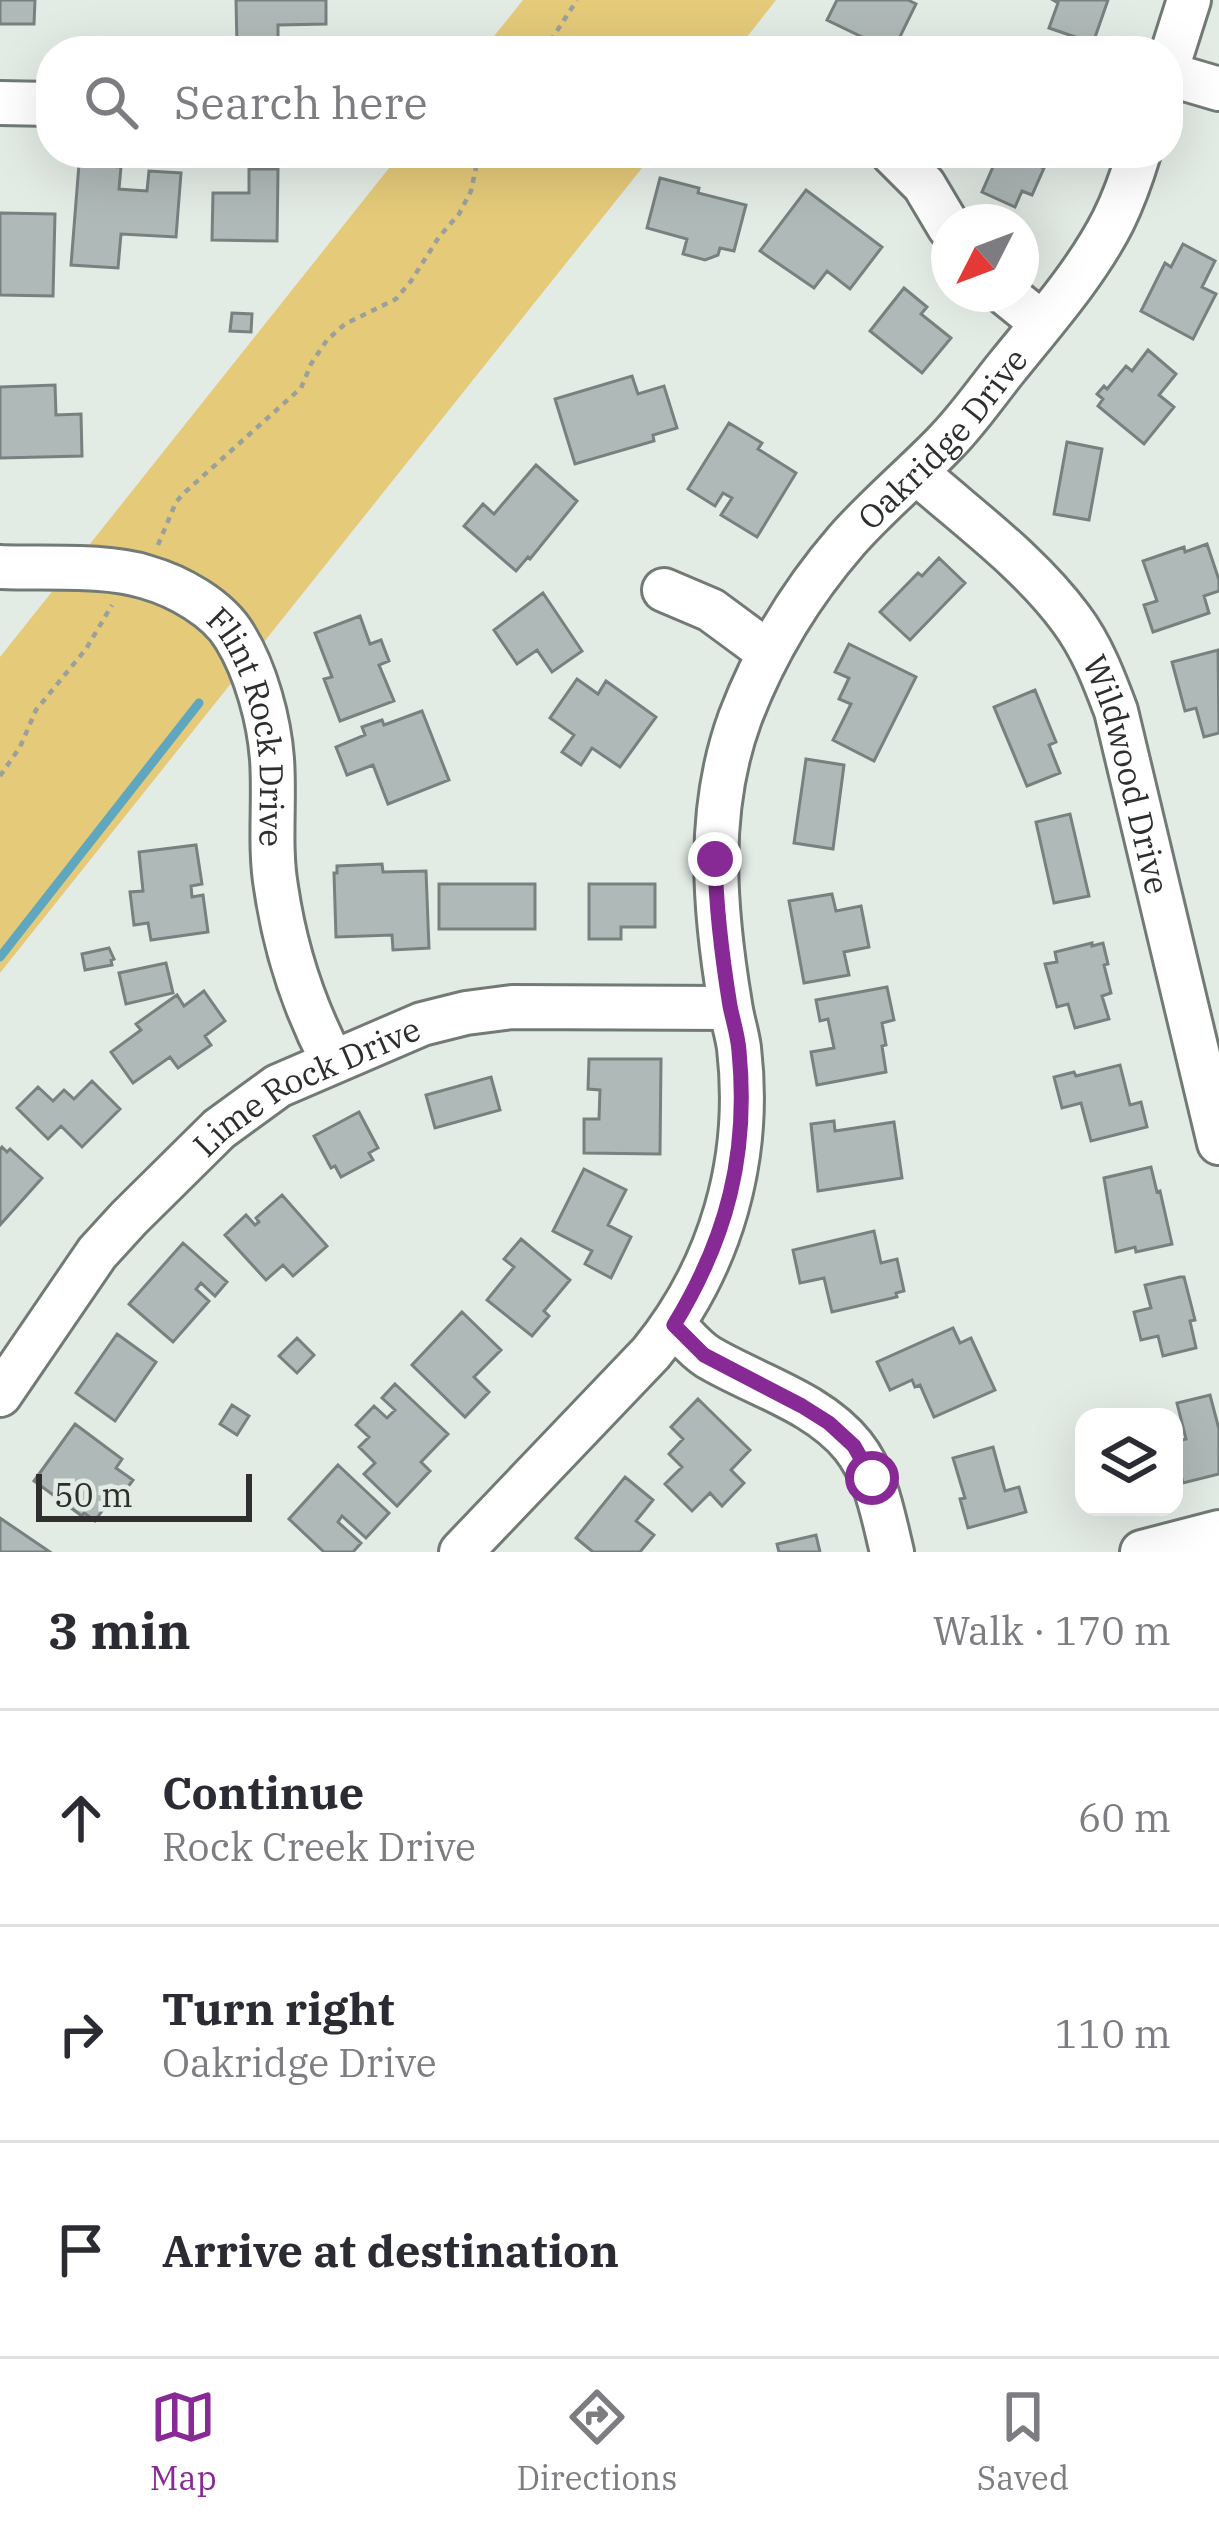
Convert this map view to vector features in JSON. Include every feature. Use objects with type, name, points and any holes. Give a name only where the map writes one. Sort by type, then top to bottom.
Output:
[{"type":"street","points":[[1178,36],[1189,0]]},
{"type":"street","points":[[1183,76],[1219,89]]},
{"type":"street","points":[[0,104],[36,104]]},
{"type":"street","points":[[907,168],[936,204]]},
{"type":"street","name":"Oakridge Drive","points":[[461,1552],[651,1353],[698,1286],[717,1244],[741,1132],[742,1089],[716,907],[718,812],[740,718],[768,652],[820,573],[948,440],[1090,260],[1114,220],[1133,168]]},
{"type":"street","points":[[1028,312],[1042,323]]},
{"type":"street","name":"Wildwood Drive","points":[[916,472],[1042,584],[1074,622],[1098,665],[1116,712],[1219,1143]]},
{"type":"street","name":"Flint Rock Drive","points":[[0,567],[124,572],[149,578],[209,610],[235,637],[264,705],[272,758],[274,882],[289,956],[311,1020],[332,1060]]},
{"type":"street","points":[[664,590],[711,610],[768,652]]},
{"type":"street","name":"Lime Rock Drive","points":[[0,1395],[97,1253],[219,1129],[278,1085],[422,1024],[466,1013],[512,1007],[730,1008]]},
{"type":"street","points":[[674,1325],[704,1355],[802,1406],[854,1446],[878,1495],[892,1552]]},
{"type":"street","points":[[1142,1552],[1219,1532]]},
{"type":"path","points":[[554,36],[577,0]]},
{"type":"path","points":[[154,556],[176,502],[301,388],[327,340],[345,324],[396,299],[411,281],[459,214],[476,168]]},
{"type":"path","points":[[0,776],[20,747],[36,710],[86,649],[121,590]]},
{"type":"shaded area","points":[[523,0],[776,0],[748,36],[494,36]]},
{"type":"shaded area","points":[[389,168],[642,168],[0,973],[0,657]]},
{"type":"building","points":[[0,0],[35,0],[34,24],[0,24]]},
{"type":"building","points":[[236,0],[326,0],[326,24],[278,25],[278,36],[237,36]]},
{"type":"building","points":[[837,0],[916,4],[900,36],[860,36],[827,20]]},
{"type":"building","points":[[1053,0],[1108,0],[1095,36],[1072,36],[1049,28],[1058,3]]},
{"type":"building","points":[[79,168],[121,168],[119,189],[147,191],[149,171],[181,173],[176,237],[121,234],[118,268],[71,265]]},
{"type":"building","points":[[992,168],[1044,168],[1032,195],[1022,191],[1016,204],[982,192]]},
{"type":"building","points":[[249,169],[278,169],[277,241],[212,240],[213,193],[249,193]]},
{"type":"building","points":[[660,178],[746,205],[734,251],[720,248],[718,255],[705,260],[683,254],[687,239],[647,228]]},
{"type":"building","points":[[806,190],[882,247],[850,289],[827,271],[814,288],[760,251]]},
{"type":"building","points":[[0,213],[55,214],[53,296],[0,295]]},
{"type":"building","points":[[1183,244],[1215,261],[1202,287],[1216,294],[1193,339],[1141,311],[1165,263],[1171,267]]},
{"type":"building","points":[[904,288],[927,307],[921,314],[951,338],[922,373],[870,331]]},
{"type":"building","points":[[232,313],[252,314],[251,332],[230,331]]},
{"type":"building","points":[[1148,350],[1176,374],[1159,395],[1174,407],[1144,444],[1098,406],[1103,399],[1097,394],[1126,366],[1132,371]]},
{"type":"building","points":[[632,376],[638,394],[664,386],[677,428],[653,435],[654,441],[575,464],[555,399]]},
{"type":"building","points":[[55,385],[56,415],[81,414],[82,456],[0,458],[0,387]]},
{"type":"building","points":[[729,423],[762,443],[758,449],[796,473],[757,537],[721,515],[732,498],[723,493],[715,506],[688,489]]},
{"type":"building","points":[[1067,442],[1102,449],[1089,520],[1054,514]]},
{"type":"building","points":[[536,465],[577,501],[516,571],[464,526],[483,504],[494,514]]},
{"type":"building","points":[[1207,544],[1219,580],[1219,591],[1204,596],[1209,613],[1153,632],[1144,605],[1157,601],[1143,561]]},
{"type":"building","points":[[939,558],[965,583],[910,640],[880,612]]},
{"type":"building","points":[[543,593],[582,651],[552,672],[537,650],[517,664],[494,630]]},
{"type":"building","points":[[360,616],[370,644],[381,640],[389,661],[379,665],[394,701],[340,721],[324,679],[332,677],[315,633]]},
{"type":"building","points":[[849,644],[916,677],[874,761],[833,740],[851,704],[839,699],[849,678],[835,672]]},
{"type":"building","points":[[1218,650],[1219,733],[1204,737],[1196,708],[1185,711],[1172,662]]},
{"type":"building","points":[[577,679],[598,694],[606,681],[656,717],[620,767],[592,748],[581,765],[562,752],[574,735],[550,718]]},
{"type":"building","points":[[1035,690],[1056,742],[1049,745],[1060,773],[1027,786],[994,707]]},
{"type":"building","points":[[422,711],[449,780],[388,804],[373,765],[347,775],[336,747],[365,735],[362,727],[382,720],[384,725]]},
{"type":"building","points":[[806,759],[844,765],[833,849],[794,843]]},
{"type":"building","points":[[1070,814],[1089,896],[1054,903],[1036,822]]},
{"type":"building","points":[[196,845],[202,884],[191,886],[192,897],[203,895],[208,932],[151,940],[148,923],[134,925],[130,892],[143,891],[139,852]]},
{"type":"building","points":[[382,864],[383,872],[426,871],[429,948],[393,950],[392,935],[336,937],[337,866]]},
{"type":"building","points":[[439,884],[535,884],[535,929],[439,929]]},
{"type":"building","points":[[589,884],[655,884],[655,927],[621,927],[621,939],[589,939]]},
{"type":"building","points":[[832,894],[836,911],[861,906],[869,947],[844,952],[849,975],[804,983],[789,901]]},
{"type":"building","points":[[1103,943],[1108,964],[1104,965],[1111,993],[1102,996],[1109,1019],[1075,1028],[1068,1004],[1057,1007],[1045,964],[1057,962],[1055,952]]},
{"type":"building","points":[[109,948],[112,965],[85,970],[82,954]]},
{"type":"building","points":[[166,963],[173,993],[126,1004],[119,973]]},
{"type":"building","points":[[887,987],[894,1020],[882,1023],[886,1072],[817,1085],[811,1052],[834,1048],[828,1019],[820,1021],[816,1000]]},
{"type":"building","points":[[204,991],[225,1021],[205,1036],[211,1045],[178,1068],[170,1057],[133,1083],[111,1052],[141,1030],[136,1024],[177,995],[184,1006]]},
{"type":"building","points":[[589,1059],[661,1059],[660,1154],[584,1153],[584,1119],[599,1119],[600,1090],[588,1089]]},
{"type":"building","points":[[1120,1065],[1130,1105],[1141,1102],[1147,1127],[1091,1141],[1081,1103],[1062,1108],[1054,1077]]},
{"type":"building","points":[[491,1077],[500,1110],[435,1128],[426,1095]]},
{"type":"building","points":[[92,1081],[120,1109],[82,1147],[61,1126],[48,1139],[17,1108],[38,1087],[53,1101],[64,1090],[74,1099]]},
{"type":"building","points":[[359,1112],[378,1148],[369,1153],[373,1160],[341,1177],[314,1136]]},
{"type":"building","points":[[834,1121],[835,1131],[894,1122],[902,1178],[818,1191],[811,1124]]},
{"type":"building","points":[[2,1147],[42,1178],[0,1225],[0,1150]]},
{"type":"building","points":[[1151,1167],[1172,1244],[1116,1252],[1104,1178]]},
{"type":"building","points":[[584,1169],[626,1190],[608,1225],[631,1237],[611,1278],[585,1264],[592,1251],[553,1231]]},
{"type":"building","points":[[282,1195],[327,1246],[293,1276],[283,1265],[266,1280],[225,1235],[246,1215],[255,1225],[256,1218]]},
{"type":"building","points":[[874,1231],[881,1263],[897,1259],[904,1291],[896,1293],[897,1297],[832,1312],[824,1278],[800,1283],[793,1250]]},
{"type":"building","points":[[521,1239],[570,1280],[544,1311],[549,1316],[532,1336],[487,1300],[514,1267],[504,1259]]},
{"type":"building","points":[[183,1243],[227,1282],[215,1296],[201,1283],[196,1289],[209,1301],[173,1342],[129,1304]]},
{"type":"building","points":[[1184,1277],[1195,1320],[1190,1321],[1196,1348],[1163,1356],[1158,1336],[1141,1340],[1134,1312],[1151,1308],[1145,1285]]},
{"type":"building","points":[[462,1312],[501,1350],[474,1377],[489,1392],[465,1417],[412,1365]]},
{"type":"building","points":[[953,1328],[960,1343],[971,1338],[995,1390],[934,1417],[920,1385],[915,1387],[912,1380],[890,1390],[877,1362]]},
{"type":"building","points":[[117,1334],[156,1362],[115,1421],[76,1393]]},
{"type":"building","points":[[297,1338],[314,1355],[297,1373],[279,1356]]},
{"type":"building","points":[[395,1384],[448,1434],[421,1462],[430,1471],[397,1506],[364,1474],[375,1463],[359,1447],[369,1437],[356,1425],[374,1406],[387,1418],[395,1410],[382,1398]]},
{"type":"building","points":[[1210,1395],[1219,1429],[1219,1474],[1183,1483],[1186,1439],[1183,1408],[1177,1403]]},
{"type":"building","points":[[698,1399],[750,1450],[731,1470],[744,1483],[722,1506],[710,1493],[692,1511],[665,1484],[682,1467],[669,1454],[683,1439],[671,1427]]},
{"type":"building","points":[[232,1405],[249,1416],[237,1435],[220,1424]]},
{"type":"building","points":[[75,1424],[122,1459],[116,1468],[133,1480],[122,1495],[116,1491],[95,1521],[34,1481]]},
{"type":"building","points":[[993,1447],[1005,1491],[1019,1487],[1026,1512],[968,1528],[953,1458]]},
{"type":"building","points":[[338,1465],[389,1513],[366,1538],[342,1516],[338,1522],[361,1543],[353,1552],[324,1552],[289,1519]]},
{"type":"building","points":[[625,1477],[653,1500],[636,1521],[654,1535],[640,1552],[593,1552],[576,1538]]},
{"type":"building","points":[[0,1518],[50,1552],[0,1552]]},
{"type":"building","points":[[816,1535],[820,1552],[779,1552],[777,1544]]},
{"type":"waterway","points":[[0,957],[199,703]]},
{"type":"route","points":[[715,859],[716,907],[739,1046],[741,1132],[717,1244],[674,1325],[704,1355],[829,1423],[854,1446],[872,1478]]}]
